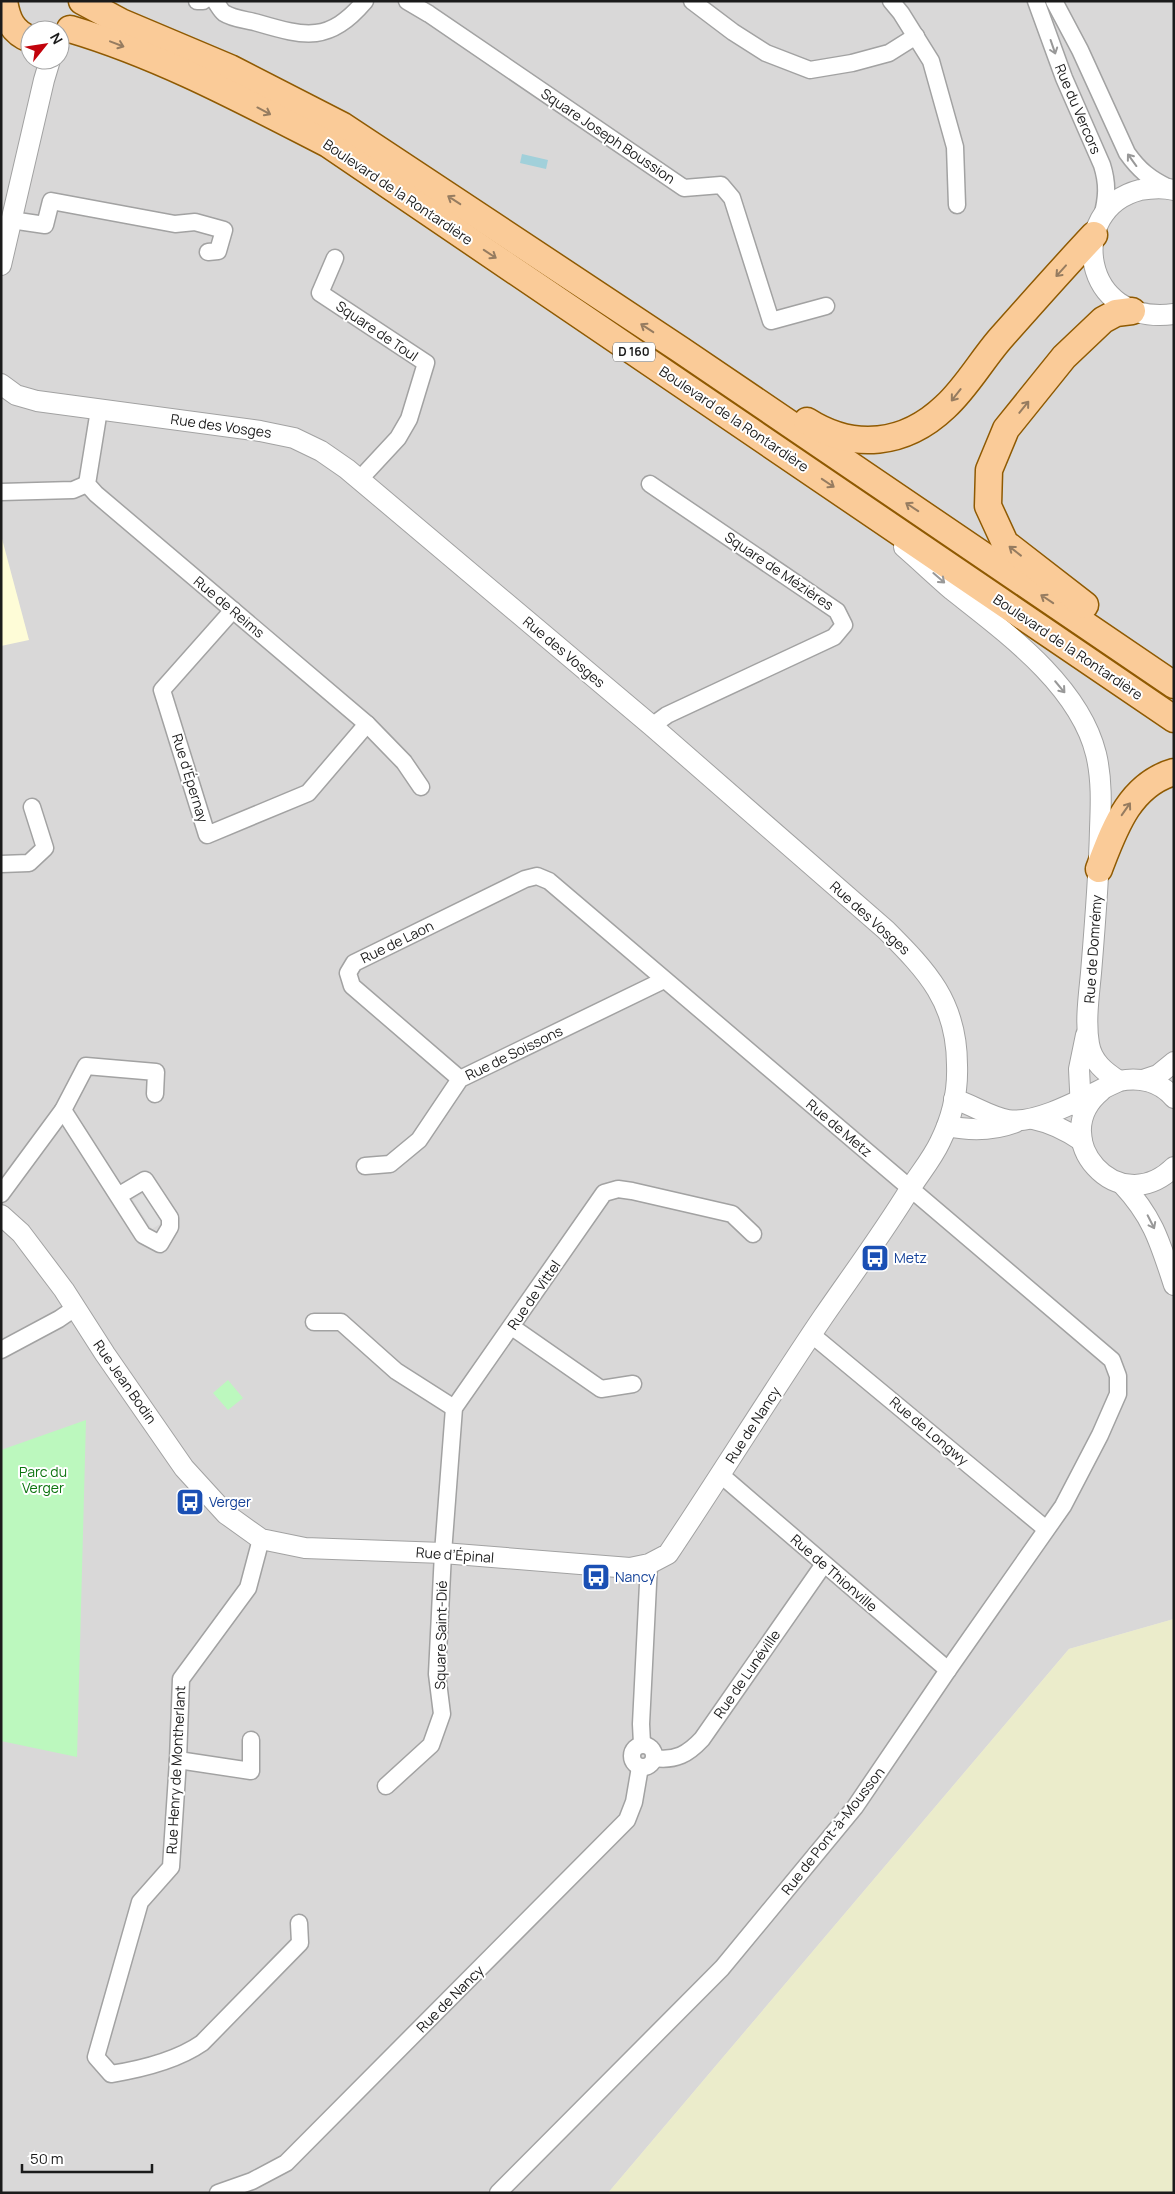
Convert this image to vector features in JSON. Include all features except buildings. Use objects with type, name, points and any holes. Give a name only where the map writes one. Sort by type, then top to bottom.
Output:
[{"type":"main road","points":[[70,28],[76,21],[78,1]]},
{"type":"main road","name":"Boulevard de la Rontardière","points":[[82,1],[121,22],[230,68],[343,126],[681,350],[1174,684]]},
{"type":"main road","points":[[4,11],[12,26],[20,35]]},
{"type":"main road","name":"Boulevard de la Rontardière","points":[[70,34],[116,43],[219,88],[328,144],[1174,719]]},
{"type":"main road","points":[[681,350],[735,374],[822,430],[856,440],[891,439],[922,426],[946,406],[998,341],[1098,227]]},
{"type":"main road","points":[[1154,314],[1116,313],[1093,328],[1064,357],[1006,429],[989,470],[988,506],[1005,543],[1149,655],[1174,684]]},
{"type":"main road","points":[[1099,869],[1116,823],[1130,803],[1150,785],[1174,772]]},
{"type":"street","points":[[197,1],[203,1]]},
{"type":"street","points":[[215,1],[223,13],[296,34],[314,34],[336,27],[352,16],[365,1]]},
{"type":"street","name":"Square Joseph Boussion","points":[[407,1],[684,188],[721,185],[732,198],[735,206],[771,321],[826,306]]},
{"type":"street","points":[[692,1],[732,32],[766,53],[810,70],[852,63],[889,53],[916,36]]},
{"type":"street","points":[[891,1],[931,61],[956,147],[957,205]]},
{"type":"street","name":"Rue du Vercors","points":[[1036,1],[1064,78],[1104,172],[1107,196],[1098,227]]},
{"type":"street","name":"Rue du Vercors","points":[[1054,1],[1080,50],[1127,153],[1138,168],[1150,179],[1172,190]]},
{"type":"street","points":[[41,70],[44,80]]},
{"type":"street","points":[[1,265],[47,70]]},
{"type":"street","points":[[1172,190],[1150,188],[1131,193],[1114,203],[1098,227],[1092,254],[1095,272],[1103,288],[1116,302],[1154,314],[1174,328]]},
{"type":"street","points":[[11,220],[45,225],[51,200],[176,224],[195,222],[224,230],[218,251],[208,252]]},
{"type":"street","name":"Square de Toul","points":[[335,258],[320,293],[426,363],[409,419],[398,438],[360,480]]},
{"type":"street","name":"Rue des Vosges","points":[[1,384],[16,394],[37,401],[260,431],[294,438],[321,452],[360,480],[652,726],[886,930],[920,963],[938,989],[949,1013],[955,1037],[958,1065],[954,1099],[947,1126]]},
{"type":"street","points":[[1,492],[73,490],[88,484],[99,410]]},
{"type":"street","name":"Rue de Reims","points":[[88,484],[96,494],[367,724],[404,762],[421,787]]},
{"type":"street","name":"Square de Mézières","points":[[650,484],[837,611],[844,625],[834,637],[667,715],[652,726]]},
{"type":"street","name":"Rue de Domrémy","points":[[851,498],[950,588],[997,625],[1060,685],[1082,717],[1096,754],[1101,787],[1099,869],[1088,1029],[1089,1045],[1095,1060],[1113,1084]]},
{"type":"street","name":"Rue d’Épernay","points":[[233,610],[162,690],[208,835],[308,793],[367,724]]},
{"type":"street","points":[[1,864],[29,863],[45,848],[32,807]]},
{"type":"street","name":"Rue de Metz","points":[[537,876],[549,881],[1112,1360],[1118,1376],[1118,1394]]},
{"type":"street","name":"Rue de Laon","points":[[460,1079],[352,986],[348,973],[354,963],[525,879],[537,876]]},
{"type":"street","name":"Rue de Soissons","points":[[365,1166],[390,1164],[419,1140],[460,1079],[664,980]]},
{"type":"street","name":"Rue de Domrémy","points":[[1082,1132],[1079,1069],[1088,1029]]},
{"type":"street","points":[[947,1126],[986,1130],[1003,1127],[1113,1084],[1143,1080],[1158,1075],[1174,1062]]},
{"type":"street","points":[[1,1194],[63,1110],[86,1066],[156,1072],[155,1094]]},
{"type":"street","points":[[1143,1080],[1158,1084],[1174,1098]]},
{"type":"street","points":[[1113,1084],[1091,1102],[1082,1132],[1092,1164],[1110,1179],[1122,1184],[1137,1185],[1152,1182],[1165,1175],[1174,1167]]},
{"type":"street","points":[[954,1099],[994,1116],[1049,1122],[1065,1129],[1082,1132]]},
{"type":"street","points":[[63,1110],[118,1196]]},
{"type":"street","name":"Rue de Nancy","points":[[218,2193],[252,2181],[286,2163],[627,1820],[647,1762],[634,1763],[632,1752],[642,1744],[649,1564],[668,1554],[812,1334],[929,1162],[947,1126]]},
{"type":"street","points":[[1122,1184],[1143,1208],[1152,1224],[1174,1284]]},
{"type":"street","name":"Rue de Vittel","points":[[454,1408],[512,1328],[604,1193],[618,1189],[632,1191],[732,1214],[753,1234]]},
{"type":"street","name":"Rue Jean Bodin","points":[[1,1215],[21,1233],[64,1290],[184,1468],[226,1514],[261,1539]]},
{"type":"street","points":[[1,1350],[59,1319],[75,1308]]},
{"type":"street","points":[[314,1322],[341,1322],[396,1371],[454,1408],[443,1553]]},
{"type":"street","points":[[512,1328],[601,1389],[633,1384]]},
{"type":"street","name":"Rue de Longwy","points":[[812,1334],[1046,1529]]},
{"type":"street","name":"Rue de Pont-à-Mousson","points":[[498,2193],[722,1968],[855,1807],[1063,1506],[1100,1435],[1118,1394]]},
{"type":"street","name":"Rue de Thionville","points":[[721,1475],[948,1670]]},
{"type":"street","name":"Rue d’Épinal","points":[[261,1539],[305,1548],[443,1553],[630,1568],[649,1564]]},
{"type":"street","name":"Rue Henry de Montherlant","points":[[261,1539],[248,1588],[181,1679],[171,1867],[140,1902],[96,2057],[111,2074],[137,2070],[189,2053],[202,2043],[300,1943],[299,1923]]},
{"type":"street","name":"Square Saint-Dié","points":[[386,1786],[430,1745],[442,1714],[437,1674],[443,1553]]},
{"type":"street","name":"Rue de Lunéville","points":[[647,1762],[689,1753],[702,1739],[824,1564]]},
{"type":"street","points":[[178,1760],[251,1771],[252,1740]]},
{"type":"shaded area","points":[[1,1],[1174,1],[1174,1619],[1069,1649],[608,2193],[1,2193]]},
{"type":"shaded area","points":[[1,535],[29,640],[1,646]]},
{"type":"shaded area","points":[[154,1187],[172,1217],[152,1229],[133,1200]]},
{"type":"green space","points":[[228,1380],[243,1398],[228,1410],[213,1393]]},
{"type":"green space","name":"Parc du Verger","points":[[86,1420],[77,1757],[1,1741],[1,1450]]},
{"type":"green space","points":[[1174,1619],[1174,2193],[608,2193],[1069,1649]]},
{"type":"water","points":[[522,154],[548,160],[546,169],[520,163]]},
{"type":"place","name":"Metz","points":[[875,1258]]},
{"type":"place","name":"Verger","points":[[190,1502]]},
{"type":"place","name":"Nancy","points":[[596,1577]]}]
